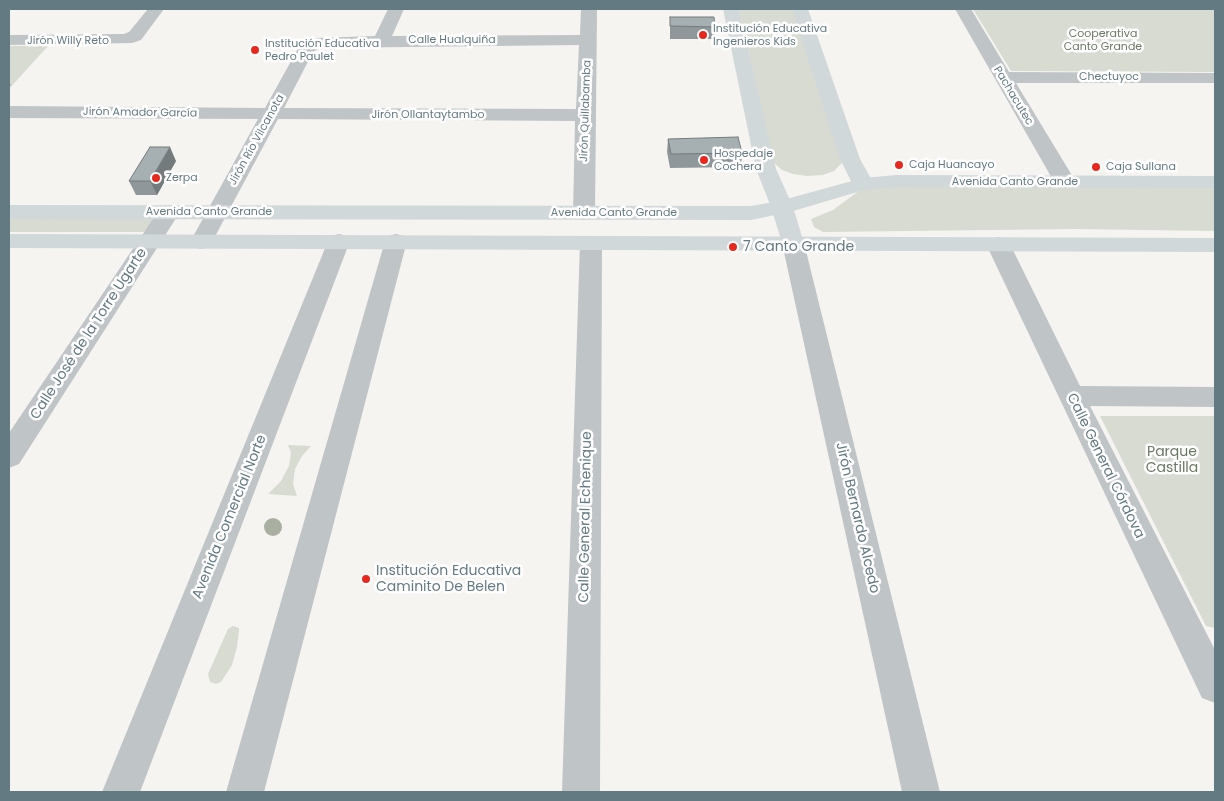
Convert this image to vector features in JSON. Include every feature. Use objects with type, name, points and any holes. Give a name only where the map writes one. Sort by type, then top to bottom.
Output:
[{"type":"main road","points":[[732,9],[766,169],[782,207],[793,243]]},
{"type":"main road","points":[[800,9],[850,159],[863,184]]},
{"type":"main road","name":"Avenida Canto Grande","points":[[9,212],[750,213],[782,207],[863,184],[896,181],[1215,182]]},
{"type":"main road","points":[[661,213],[668,242]]},
{"type":"main road","points":[[9,241],[1215,245]]},
{"type":"street","name":"Jirón Willy Reto","points":[[9,40],[126,39],[135,36],[156,9]]},
{"type":"street","points":[[382,40],[396,9]]},
{"type":"street","name":"Jirón Quillabamba","points":[[584,213],[585,115],[590,9]]},
{"type":"street","name":"Pachacutec","points":[[963,9],[1065,182]]},
{"type":"street","name":"Calle Hualquiña","points":[[316,43],[335,40],[588,40]]},
{"type":"street","name":"Jirón Río Vilcanota","points":[[201,242],[306,49],[316,43]]},
{"type":"street","name":"Chectuyoc","points":[[1002,77],[1215,78]]},
{"type":"street","name":"Jirón Amador García","points":[[9,112],[271,115]]},
{"type":"street","name":"Jirón Ollantaytambo","points":[[271,115],[585,115]]},
{"type":"street","name":"Calle José de la Torre Ugarte","points":[[9,456],[19,423],[169,212]]},
{"type":"street","name":"Avenida Comercial Norte","points":[[121,792],[339,241]]},
{"type":"street","points":[[245,792],[396,241]]},
{"type":"street","name":"Calle General Echenique","points":[[581,792],[591,242]]},
{"type":"street","name":"Jirón Bernardo Alcedo","points":[[793,243],[921,792]]},
{"type":"street","name":"Calle General Córdova","points":[[998,244],[1215,686]]},
{"type":"street","points":[[1071,396],[1215,397]]},
{"type":"green space","points":[[739,9],[793,9],[844,161],[834,171],[823,175],[807,176],[782,170],[774,163]]},
{"type":"green space","name":"Cooperativa Canto Grande","points":[[973,9],[1215,9],[1215,72],[1011,71]]},
{"type":"green space","points":[[9,46],[48,46],[9,89]]},
{"type":"green space","points":[[905,186],[1215,186],[1215,231],[1075,229],[823,232],[814,227],[811,219],[833,210],[860,190]]},
{"type":"green space","points":[[9,218],[151,218],[154,220],[148,230],[143,232],[9,232]]},
{"type":"green space","name":"Parque Castilla","points":[[1100,416],[1215,416],[1215,628],[1206,626]]},
{"type":"green space","points":[[288,445],[311,446],[302,456],[295,469],[293,484],[297,496],[268,494],[281,481],[289,466],[291,453]]},
{"type":"green space","points":[[233,626],[239,628],[239,630],[232,665],[221,682],[216,684],[210,682],[208,674],[228,629]]},
{"type":"building","points":[[670,17],[714,17],[715,27],[670,26]]},
{"type":"building","points":[[738,137],[742,153],[671,154],[668,139]]},
{"type":"building","points":[[150,147],[170,147],[150,181],[129,181]]},
{"type":"place","name":"Institución Educativa Ingenieros Kids","points":[[703,35]]},
{"type":"place","name":"Institución Educativa Pedro Paulet","points":[[255,50]]},
{"type":"place","name":"Hospedaje Cochera","points":[[704,160]]},
{"type":"place","name":"Caja Huancayo","points":[[899,165]]},
{"type":"place","name":"Caja Sullana","points":[[1096,167]]},
{"type":"place","name":"Zerpa","points":[[156,178]]},
{"type":"place","name":"7 Canto Grande","points":[[733,247]]},
{"type":"place","name":"Institución Educativa Caminito De Belen","points":[[366,579]]}]
